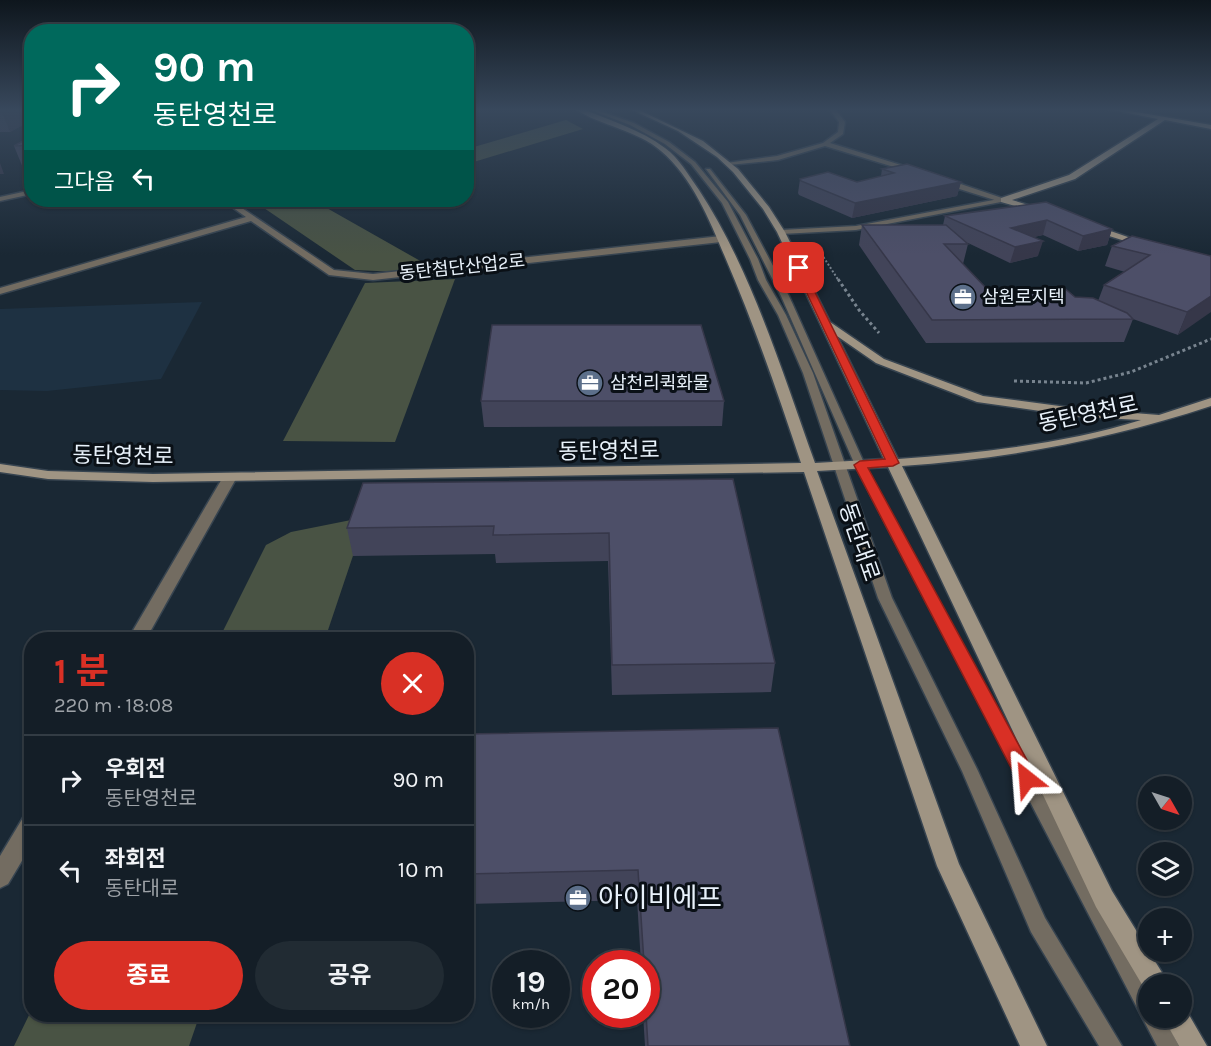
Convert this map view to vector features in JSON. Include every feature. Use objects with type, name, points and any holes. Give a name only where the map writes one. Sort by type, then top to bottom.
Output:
[{"type":"main road","name":"동탄대로","points":[[671,158],[685,175],[711,215],[759,323],[948,866],[1034,1046]]},
{"type":"main road","points":[[723,158],[765,204],[781,232],[1104,899],[1150,974]]},
{"type":"main road","points":[[1004,200],[1072,177],[1102,158]]},
{"type":"main road","points":[[1004,200],[1048,214]]},
{"type":"main road","points":[[1080,224],[1156,248]]},
{"type":"main road","points":[[826,323],[880,361],[981,399],[1082,413],[1169,417]]},
{"type":"main road","name":"동탄영천로","points":[[0,468],[48,475],[153,478],[809,469],[979,456],[1114,432],[1169,417],[1211,402]]},
{"type":"main road","points":[[1183,1028],[1194,1046]]},
{"type":"street","points":[[729,163],[779,158]]},
{"type":"street","points":[[870,158],[926,175]]},
{"type":"street","points":[[937,179],[1004,200]]},
{"type":"street","points":[[0,199],[24,194]]},
{"type":"street","name":"동탄첨단산업2로","points":[[236,207],[332,273],[357,277],[385,276],[720,239]]},
{"type":"street","points":[[0,291],[252,218]]},
{"type":"street","points":[[141,632],[230,477]]},
{"type":"street","points":[[0,877],[24,836]]},
{"type":"lane","points":[[686,158],[724,202],[754,259],[762,280],[782,315],[808,373],[885,598],[970,771],[1038,925],[1111,1046]]},
{"type":"lane","points":[[694,158],[720,183],[743,215],[785,296],[860,465],[1138,989]]},
{"type":"lane","points":[[781,232],[856,228],[1004,200]]},
{"type":"lane","points":[[1159,1028],[1168,1046]]},
{"type":"path","points":[[815,242],[859,310],[881,335]]},
{"type":"path","points":[[1007,381],[1086,383],[1131,372],[1211,339]]},
{"type":"shaded area","points":[[202,302],[161,379],[47,391],[0,390],[0,309]]},
{"type":"green space","points":[[474,158],[488,158],[474,162]]},
{"type":"green space","points":[[262,207],[325,207],[431,267],[398,272],[355,270]]},
{"type":"green space","points":[[455,279],[395,442],[283,441],[365,283]]},
{"type":"green space","points":[[366,517],[327,632],[222,632],[266,545],[291,532]]},
{"type":"green space","points":[[26,1022],[197,1022],[189,1046],[14,1046]]},
{"type":"building","points":[[907,164],[961,182],[855,203],[800,179],[828,172],[857,182],[894,173],[882,169]]},
{"type":"building","points":[[1046,202],[1112,229],[1083,236],[1047,220],[1011,228],[1043,241],[1015,247],[945,216]]},
{"type":"building","points":[[862,225],[946,225],[968,244],[944,244],[987,289],[1063,287],[1075,297],[1093,298],[1127,313],[1133,319],[932,320]]},
{"type":"building","points":[[1132,236],[1211,256],[1211,296],[1187,312],[1104,285],[1150,255],[1112,246]]},
{"type":"building","points":[[492,325],[701,325],[724,401],[481,401]]},
{"type":"building","points":[[733,479],[775,663],[612,665],[609,533],[493,535],[494,526],[347,528],[363,483]]},
{"type":"building","points":[[778,728],[850,1046],[648,1046],[647,1028],[660,1028],[660,950],[643,950],[638,870],[474,874],[474,734]]},
{"type":"place","name":"삼원로지텍","points":[[963,297]]},
{"type":"place","name":"삼천리퀵화물","points":[[590,383]]},
{"type":"place","name":"아이비에프","points":[[578,898]]},
{"type":"route","points":[[799,268],[893,463],[860,465],[1027,779]]}]
